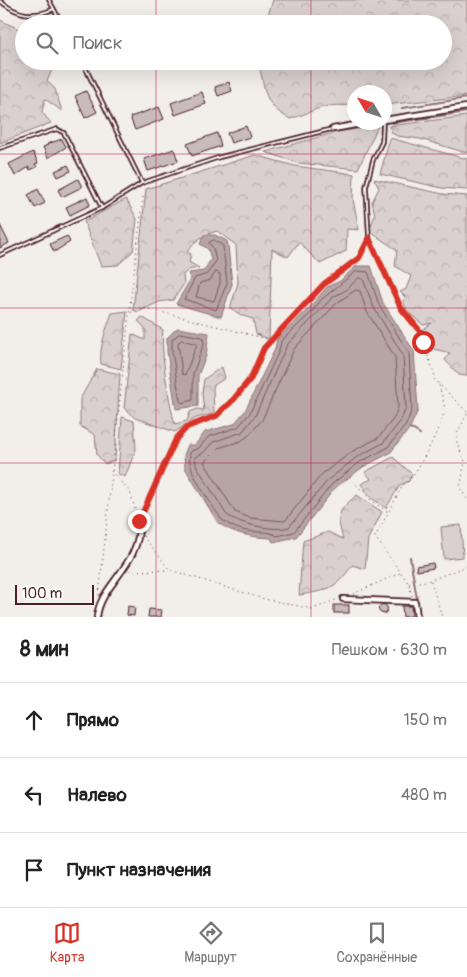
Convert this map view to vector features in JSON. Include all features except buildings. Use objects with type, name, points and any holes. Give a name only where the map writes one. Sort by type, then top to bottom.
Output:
[{"type":"street","points":[[392,120],[467,107]]},
{"type":"street","points":[[333,129],[347,126]]},
{"type":"street","points":[[97,617],[98,604],[123,572],[140,533],[139,521]]},
{"type":"street","points":[[343,599],[415,602],[417,617]]},
{"type":"lane","points":[[0,0],[16,11],[29,15],[42,14],[54,9]]},
{"type":"lane","points":[[49,0],[57,15]]},
{"type":"lane","points":[[86,70],[142,183]]},
{"type":"lane","points":[[0,148],[57,129],[64,133],[102,208]]},
{"type":"lane","points":[[0,255],[102,208],[142,183],[220,157],[333,129]]},
{"type":"lane","points":[[369,238],[366,187],[373,160],[382,142],[383,130]]},
{"type":"path","points":[[98,604],[111,471],[143,197]]},
{"type":"path","points":[[139,521],[176,439],[187,427],[216,416],[234,399],[251,378],[264,348],[324,284],[359,258],[369,238]]},
{"type":"path","points":[[369,238],[401,308],[423,335],[423,342],[435,376],[434,379],[467,413],[458,434],[457,444],[465,461],[460,488],[467,499]]},
{"type":"path","points":[[129,314],[138,308],[145,308],[272,340]]},
{"type":"path","points":[[413,602],[410,584],[375,537],[403,485],[409,482],[422,461],[445,410],[439,384]]},
{"type":"path","points":[[111,471],[130,492],[139,521]]},
{"type":"path","points":[[353,481],[372,501],[388,512]]},
{"type":"path","points":[[140,533],[170,570]]},
{"type":"path","points":[[410,584],[431,580],[467,566]]},
{"type":"path","points":[[123,572],[170,570],[264,599],[313,609],[332,600],[343,599],[400,573]]},
{"type":"path","points":[[431,580],[442,617]]},
{"type":"green space","points":[[273,0],[467,0],[467,96],[392,104],[392,85],[347,85],[347,105],[327,106],[290,119],[274,108],[266,95],[260,70],[452,70],[452,15],[268,15]]},
{"type":"green space","points":[[0,20],[15,27],[15,70],[52,70],[47,81],[55,89],[62,111],[45,99],[42,112],[51,123],[0,143]]},
{"type":"green space","points":[[467,116],[467,153],[420,139],[397,136],[392,133],[392,126]]},
{"type":"green space","points":[[376,130],[358,169],[298,163],[265,152],[337,132]]},
{"type":"green space","points":[[390,138],[467,159],[467,190],[442,188],[380,174]]},
{"type":"green space","points":[[255,155],[295,166],[354,174],[353,199],[359,230],[347,229],[346,251],[320,264],[299,242],[288,257],[272,249],[269,339],[256,334],[253,319],[243,316],[230,308],[238,283],[236,245],[217,231],[200,238],[187,252],[191,254],[189,262],[199,268],[188,270],[183,275],[184,284],[173,300],[159,302],[138,312],[133,310],[146,189]]},
{"type":"green space","points":[[374,179],[443,194],[467,196],[467,376],[459,375],[445,360],[450,353],[421,346],[423,342],[415,335],[432,323],[423,325],[407,311],[403,301],[406,298],[400,292],[406,289],[411,276],[395,266],[397,250],[369,231],[375,215],[372,202],[379,188]]},
{"type":"green space","points":[[126,199],[137,219],[133,251],[118,265],[101,266],[84,222]]},
{"type":"green space","points":[[127,311],[121,369],[101,364],[102,344],[112,313]]},
{"type":"green space","points":[[142,317],[163,330],[162,339],[166,377],[175,424],[187,421],[190,412],[197,409],[204,410],[202,393],[204,379],[222,367],[225,378],[213,386],[214,414],[196,418],[175,432],[135,418],[124,408],[132,334],[145,340],[145,328],[138,321]]},
{"type":"green space","points":[[97,369],[120,374],[115,460],[105,464],[97,455],[95,435],[80,426],[80,399]]},
{"type":"green space","points":[[122,417],[134,421],[136,449],[125,477],[118,474]]},
{"type":"green space","points":[[393,457],[412,474],[409,481],[400,485],[386,508],[370,497],[361,484],[371,479],[365,472]]},
{"type":"green space","points":[[357,495],[382,512],[368,539],[365,569],[352,565],[347,573],[330,588],[299,595],[303,541],[328,532],[343,539],[339,524],[340,514],[345,505]]},
{"type":"green space","points":[[461,525],[463,557],[444,559],[441,527]]},
{"type":"water","points":[[204,235],[215,235],[227,241],[232,284],[221,317],[176,304],[190,280],[189,273],[204,271],[211,259],[208,249],[200,244]]},
{"type":"water","points":[[356,266],[371,266],[383,303],[414,351],[418,410],[410,428],[390,453],[363,467],[335,488],[296,537],[273,542],[271,538],[249,536],[230,530],[218,523],[185,468],[184,455],[188,445],[195,445],[205,432],[234,424],[245,411],[275,349],[277,339],[308,309],[327,287],[340,281]]},
{"type":"water","points":[[177,328],[209,333],[206,356],[198,375],[198,406],[176,409],[167,352],[167,338]]},
{"type":"waterway","points":[[402,108],[467,98]]},
{"type":"waterway","points":[[392,123],[467,112]]},
{"type":"waterway","points":[[410,428],[420,434]]},
{"type":"waterway","points":[[410,557],[420,617]]},
{"type":"route","points":[[139,521],[176,439],[187,427],[216,416],[234,399],[251,378],[264,348],[324,284],[359,258],[369,238],[401,308],[417,325],[423,335],[423,342]]}]
